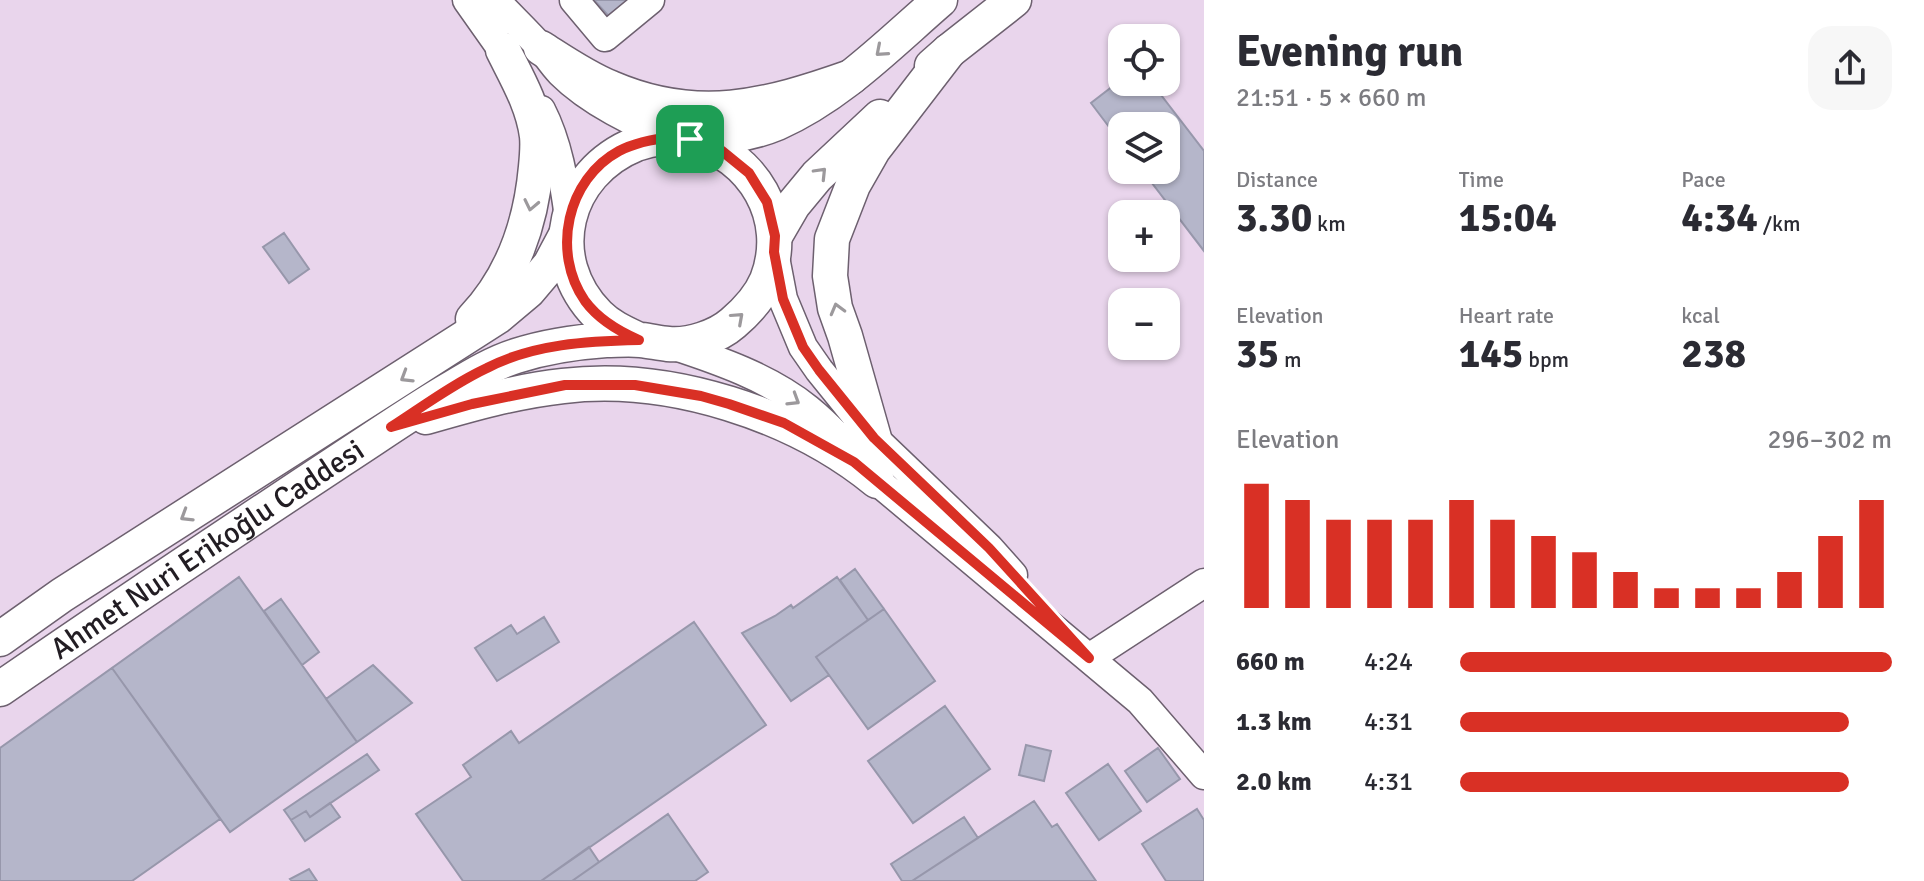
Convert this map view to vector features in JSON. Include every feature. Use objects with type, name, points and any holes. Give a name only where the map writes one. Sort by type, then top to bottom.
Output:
[{"type":"main road","points":[[940,0],[851,77],[814,104],[775,124],[719,138],[645,141],[619,151],[596,168],[579,191],[568,226],[568,258],[574,280],[585,300],[600,317],[618,331],[656,342],[702,340],[729,327],[751,307],[767,281],[774,244],[793,205],[817,176],[949,51],[1014,0]]},
{"type":"main road","points":[[541,48],[608,87],[634,98],[688,109],[714,110],[754,105],[810,92],[851,77]]},
{"type":"main road","points":[[441,355],[486,306],[498,288],[520,244],[534,194],[537,138],[532,114],[522,86],[503,50]]},
{"type":"main road","points":[[874,438],[835,308],[830,276],[832,239],[853,185],[873,150],[949,51]]},
{"type":"main road","points":[[682,138],[722,151],[749,173],[767,202],[774,244]]},
{"type":"main road","name":"Ahmet Nuri Erikoğlu Caddesi","points":[[0,639],[62,595],[497,317],[528,291],[550,265],[568,226]]},
{"type":"main road","name":"Ahmet Nuri Erikoğlu Caddesi","points":[[0,689],[161,579],[487,367],[544,348],[602,340],[656,342]]},
{"type":"main road","points":[[391,427],[472,404],[565,385],[635,385],[701,396],[784,423],[843,455],[877,481]]},
{"type":"street","points":[[467,0],[523,79],[546,120],[565,185],[568,226]]},
{"type":"street","points":[[495,0],[577,86],[647,130],[682,138]]},
{"type":"street","points":[[574,0],[605,37],[650,0]]},
{"type":"street","points":[[774,244],[783,299],[803,347],[819,370],[874,438],[989,548],[1089,658]]},
{"type":"street","points":[[656,342],[731,366],[806,407],[837,435],[877,481],[1140,701],[1204,775]]},
{"type":"street","points":[[1089,658],[1204,583]]},
{"type":"shaded area","points":[[0,0],[1204,0],[1204,881],[0,881]]},
{"type":"building","points":[[594,0],[640,0],[615,23]]},
{"type":"building","points":[[1108,90],[1108,96],[1162,96],[1174,112],[1108,112],[1108,125],[1091,103]]},
{"type":"building","points":[[1180,120],[1204,151],[1204,251],[1180,220],[1180,200],[1165,200],[1153,184],[1180,184]]},
{"type":"building","points":[[284,233],[309,269],[289,283],[263,247]]},
{"type":"building","points":[[855,569],[884,609],[868,620],[840,580]]},
{"type":"building","points":[[239,577],[357,742],[230,832],[112,668]]},
{"type":"building","points":[[837,577],[868,620],[816,657],[829,675],[791,701],[742,633],[791,605],[793,608]]},
{"type":"building","points":[[281,599],[319,652],[302,665],[264,611]]},
{"type":"building","points":[[884,609],[935,681],[868,729],[816,657]]},
{"type":"building","points":[[544,617],[559,642],[497,681],[475,648],[511,625],[517,634]]},
{"type":"building","points":[[694,622],[766,725],[541,881],[463,881],[416,814],[471,777],[463,765],[511,731],[519,743]]},
{"type":"building","points":[[373,665],[412,703],[357,742],[326,699]]},
{"type":"building","points":[[112,668],[220,819],[132,881],[0,881],[0,748]]},
{"type":"building","points":[[945,706],[990,769],[913,823],[868,761]]},
{"type":"building","points":[[1026,745],[1051,751],[1044,781],[1019,775]]},
{"type":"building","points":[[1158,748],[1180,779],[1147,802],[1125,771]]},
{"type":"building","points":[[367,754],[379,770],[310,817],[306,811],[291,820],[284,810]]},
{"type":"building","points":[[1108,764],[1141,811],[1099,840],[1066,793]]},
{"type":"building","points":[[1034,801],[1052,827],[1057,824],[1096,881],[912,881]]},
{"type":"building","points":[[330,803],[340,817],[305,841],[291,820],[306,811],[310,817]]},
{"type":"building","points":[[1197,809],[1204,820],[1204,881],[1166,881],[1142,844]]},
{"type":"building","points":[[668,814],[708,872],[695,881],[572,881]]},
{"type":"building","points":[[964,817],[978,838],[912,881],[902,881],[891,864]]},
{"type":"building","points":[[589,847],[599,862],[572,881],[541,881]]},
{"type":"building","points":[[309,869],[317,881],[290,879]]},
{"type":"route","points":[[673,137],[690,139],[722,151],[749,173],[767,202],[783,299],[803,347],[819,370],[874,438],[989,548],[1089,658],[854,462],[784,423],[729,404],[635,385],[565,385],[472,404],[391,427],[487,367],[515,356],[544,348],[602,340],[639,340],[618,331],[585,300],[574,280],[568,258],[566,235],[569,217],[579,191],[596,168],[619,151],[645,141],[673,137]]}]
